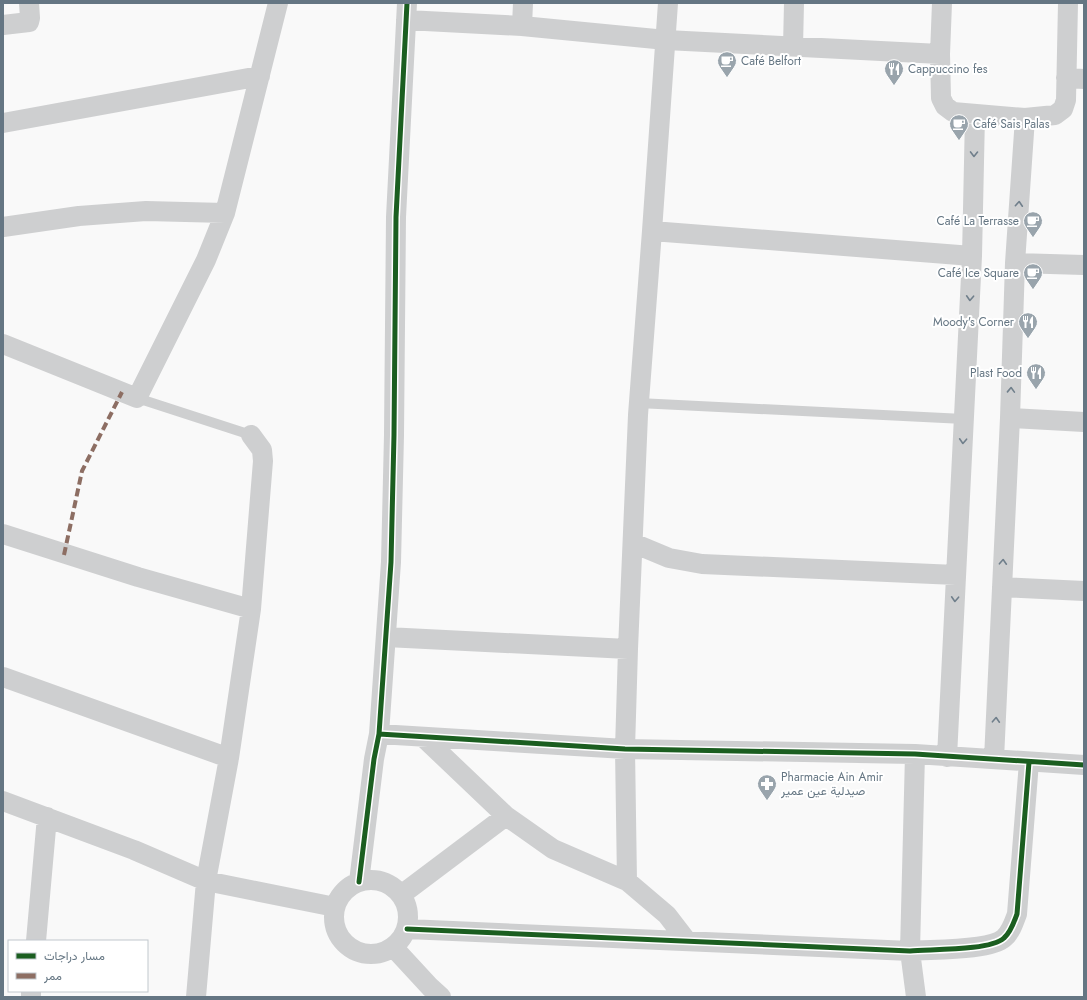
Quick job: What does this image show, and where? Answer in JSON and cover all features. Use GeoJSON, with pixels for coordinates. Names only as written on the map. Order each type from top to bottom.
{"type":"FeatureCollection","features":[{"type":"Feature","properties":{"kind":"street"},"geometry":{"type":"LineString","coordinates":[[3,25],[29,22],[29,3]]}},
{"type":"Feature","properties":{"kind":"street"},"geometry":{"type":"LineString","coordinates":[[3,344],[137,398],[206,260],[225,213],[278,3]]}},
{"type":"Feature","properties":{"kind":"street"},"geometry":{"type":"LineString","coordinates":[[522,26],[523,3]]}},
{"type":"Feature","properties":{"kind":"street"},"geometry":{"type":"LineString","coordinates":[[627,881],[625,749],[638,403],[668,3]]}},
{"type":"Feature","properties":{"kind":"street"},"geometry":{"type":"LineString","coordinates":[[793,47],[794,3]]}},
{"type":"Feature","properties":{"kind":"street"},"geometry":{"type":"LineString","coordinates":[[942,3],[940,98],[945,106],[953,112],[975,115],[1025,118],[1055,115],[1063,109],[1075,79],[1073,15]]}},
{"type":"Feature","properties":{"kind":"street"},"geometry":{"type":"LineString","coordinates":[[358,882],[374,758],[379,734],[391,562],[396,217],[406,12],[522,26],[666,40],[940,54]]}},
{"type":"Feature","properties":{"kind":"street"},"geometry":{"type":"LineString","coordinates":[[3,123],[260,76]]}},
{"type":"Feature","properties":{"kind":"street"},"geometry":{"type":"LineString","coordinates":[[947,757],[972,256],[975,115]]}},
{"type":"Feature","properties":{"kind":"street"},"geometry":{"type":"LineString","coordinates":[[994,759],[1010,418],[1015,263],[1025,118]]}},
{"type":"Feature","properties":{"kind":"street"},"geometry":{"type":"LineString","coordinates":[[3,227],[79,216],[146,212],[225,213]]}},
{"type":"Feature","properties":{"kind":"street"},"geometry":{"type":"LineString","coordinates":[[652,231],[972,256]]}},
{"type":"Feature","properties":{"kind":"street"},"geometry":{"type":"LineString","coordinates":[[1015,263],[1084,265]]}},
{"type":"Feature","properties":{"kind":"street"},"geometry":{"type":"LineString","coordinates":[[1010,418],[1084,422]]}},
{"type":"Feature","properties":{"kind":"street"},"geometry":{"type":"LineString","coordinates":[[196,997],[206,881],[228,758],[251,609],[263,462],[262,450],[251,435]]}},
{"type":"Feature","properties":{"kind":"street"},"geometry":{"type":"LineString","coordinates":[[3,535],[130,575],[251,609]]}},
{"type":"Feature","properties":{"kind":"street"},"geometry":{"type":"LineString","coordinates":[[633,543],[669,558],[702,564],[956,575]]}},
{"type":"Feature","properties":{"kind":"street"},"geometry":{"type":"LineString","coordinates":[[1002,587],[1084,591]]}},
{"type":"Feature","properties":{"kind":"street"},"geometry":{"type":"LineString","coordinates":[[386,637],[628,649]]}},
{"type":"Feature","properties":{"kind":"street"},"geometry":{"type":"LineString","coordinates":[[3,677],[228,758]]}},
{"type":"Feature","properties":{"kind":"street"},"geometry":{"type":"LineString","coordinates":[[379,734],[625,749],[915,754],[1084,765]]}},
{"type":"Feature","properties":{"kind":"street"},"geometry":{"type":"LineString","coordinates":[[423,737],[506,816],[553,849],[627,881],[667,915],[687,941]]}},
{"type":"Feature","properties":{"kind":"street"},"geometry":{"type":"LineString","coordinates":[[915,754],[910,951],[916,997]]}},
{"type":"Feature","properties":{"kind":"street"},"geometry":{"type":"LineString","coordinates":[[407,928],[910,951],[986,946],[1004,939],[1012,927],[1017,914],[1029,762]]}},
{"type":"Feature","properties":{"kind":"street"},"geometry":{"type":"LineString","coordinates":[[3,801],[134,850],[206,881],[335,907]]}},
{"type":"Feature","properties":{"kind":"street"},"geometry":{"type":"LineString","coordinates":[[401,895],[506,816]]}},
{"type":"Feature","properties":{"kind":"street"},"geometry":{"type":"LineString","coordinates":[[36,940],[47,817]]}},
{"type":"Feature","properties":{"kind":"street"},"geometry":{"type":"LineString","coordinates":[[370,880],[393,886],[401,895],[407,905],[409,917],[407,928],[402,939],[394,948],[383,953],[372,955],[360,953],[349,948],[341,940],[336,930],[333,918],[335,907],[340,896],[348,888],[358,882],[370,880]]}},
{"type":"Feature","properties":{"kind":"street"},"geometry":{"type":"LineString","coordinates":[[394,948],[441,997]]}},
{"type":"Feature","properties":{"kind":"lane"},"geometry":{"type":"LineString","coordinates":[[137,398],[251,435]]}},
{"type":"Feature","properties":{"kind":"lane"},"geometry":{"type":"LineString","coordinates":[[638,403],[964,420]]}},
{"type":"Feature","properties":{"kind":"marked path"},"geometry":{"type":"LineString","coordinates":[[64,555],[82,471],[122,392]]}},
{"type":"Feature","properties":{"kind":"cycle path"},"geometry":{"type":"LineString","coordinates":[[379,734],[391,562],[396,217],[407,3]]}},
{"type":"Feature","properties":{"kind":"cycle path"},"geometry":{"type":"LineString","coordinates":[[359,882],[374,759],[379,734],[625,749],[915,754],[1084,765]]}},
{"type":"Feature","properties":{"kind":"cycle path"},"geometry":{"type":"LineString","coordinates":[[407,929],[910,951],[959,949],[986,945],[1004,938],[1009,933],[1017,914],[1029,762]]}},
{"type":"Feature","properties":{"kind":"place","name":"Café Belfort"},"geometry":{"type":"Point","coordinates":[727,78]}},
{"type":"Feature","properties":{"kind":"place","name":"Cappuccino fes"},"geometry":{"type":"Point","coordinates":[894,86]}},
{"type":"Feature","properties":{"kind":"place","name":"Café Sais Palas"},"geometry":{"type":"Point","coordinates":[959,141]}},
{"type":"Feature","properties":{"kind":"place","name":"Café La Terrasse"},"geometry":{"type":"Point","coordinates":[1033,238]}},
{"type":"Feature","properties":{"kind":"place","name":"Café Ice Square"},"geometry":{"type":"Point","coordinates":[1033,290]}},
{"type":"Feature","properties":{"kind":"place","name":"Moody's Corner"},"geometry":{"type":"Point","coordinates":[1028,339]}},
{"type":"Feature","properties":{"kind":"place","name":"Plast Food"},"geometry":{"type":"Point","coordinates":[1036,390]}},
{"type":"Feature","properties":{"kind":"place","name":"Pharmacie Ain Amir صيدلية عين عمير"},"geometry":{"type":"Point","coordinates":[767,801]}}]}
